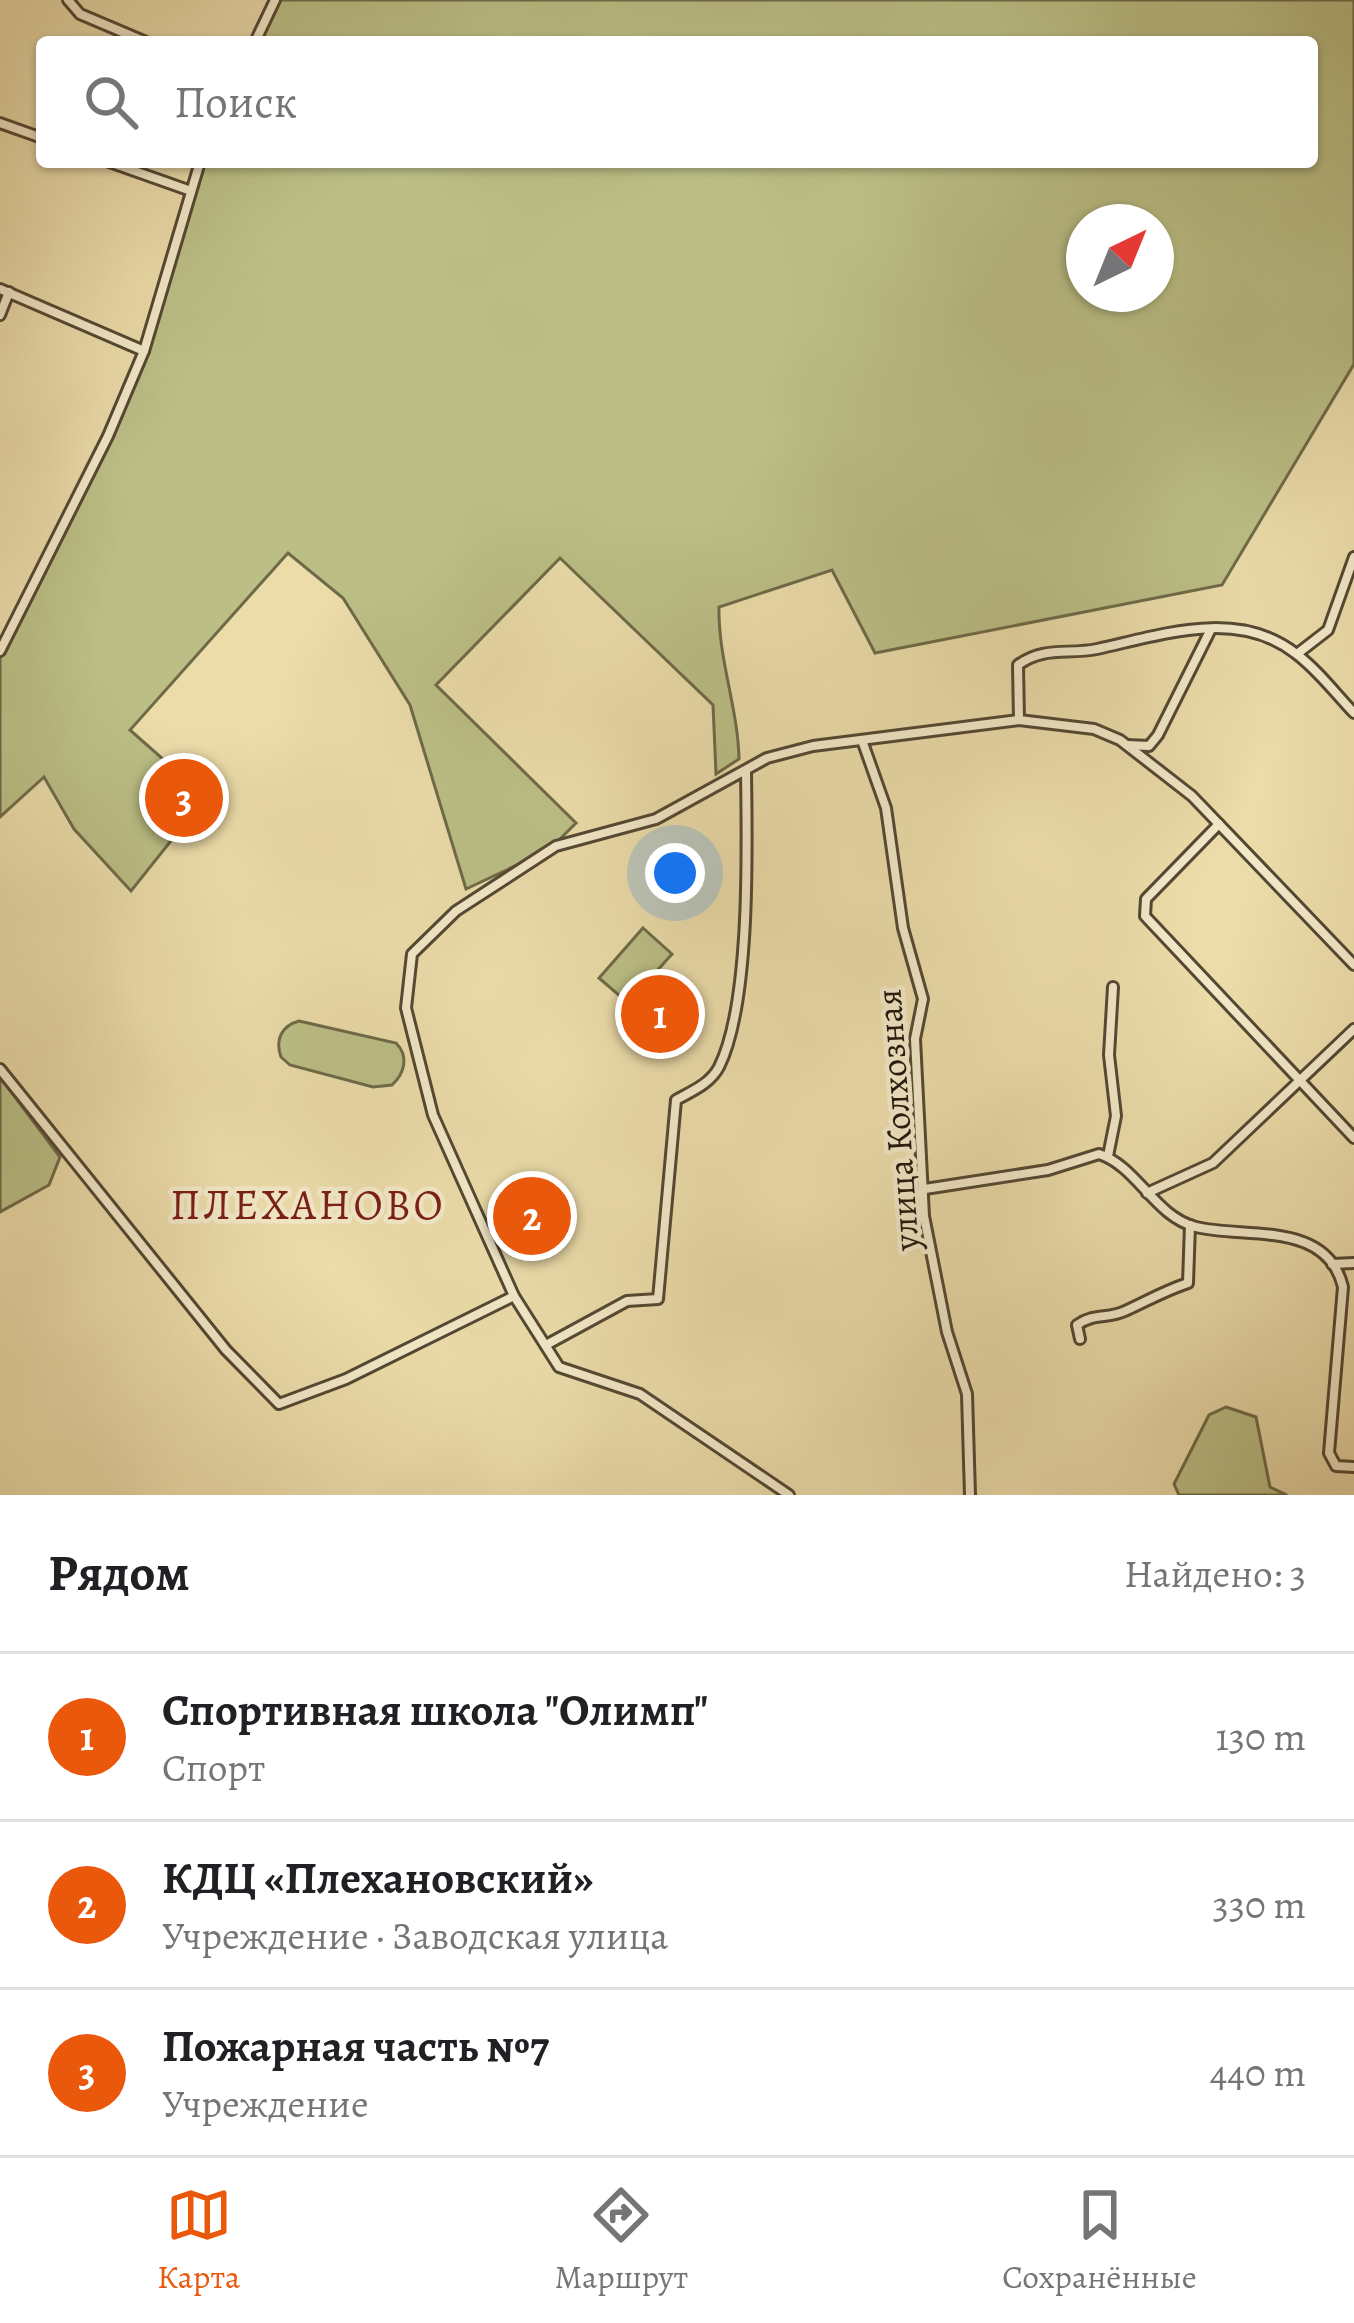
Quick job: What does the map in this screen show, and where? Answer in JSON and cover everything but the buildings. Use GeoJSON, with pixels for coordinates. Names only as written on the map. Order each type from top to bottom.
{"type":"FeatureCollection","features":[{"type":"Feature","properties":{"kind":"street"},"geometry":{"type":"LineString","coordinates":[[68,0],[80,14],[132,36]]}},
{"type":"Feature","properties":{"kind":"street"},"geometry":{"type":"LineString","coordinates":[[258,36],[275,0]]}},
{"type":"Feature","properties":{"kind":"street"},"geometry":{"type":"LineString","coordinates":[[0,123],[36,136]]}},
{"type":"Feature","properties":{"kind":"street"},"geometry":{"type":"LineString","coordinates":[[126,168],[191,191]]}},
{"type":"Feature","properties":{"kind":"street"},"geometry":{"type":"LineString","coordinates":[[0,651],[108,436],[143,350],[198,168]]}},
{"type":"Feature","properties":{"kind":"street"},"geometry":{"type":"LineString","coordinates":[[0,314],[5,290],[143,350]]}},
{"type":"Feature","properties":{"kind":"street"},"geometry":{"type":"LineString","coordinates":[[1297,654],[1328,630],[1354,557]]}},
{"type":"Feature","properties":{"kind":"street"},"geometry":{"type":"LineString","coordinates":[[1018,720],[1018,664],[1037,651],[1090,650],[1187,628],[1268,636],[1297,654],[1354,713]]}},
{"type":"Feature","properties":{"kind":"street"},"geometry":{"type":"LineString","coordinates":[[789,1495],[640,1394],[559,1367],[514,1296],[424,1086],[406,1008],[410,958],[456,910],[545,852],[656,819],[767,758],[800,748],[863,743],[978,721],[1018,720],[1094,729],[1123,742],[1149,746],[1211,629]]}},
{"type":"Feature","properties":{"kind":"street"},"geometry":{"type":"LineString","coordinates":[[1123,742],[1219,824],[1354,964]]}},
{"type":"Feature","properties":{"kind":"street","name":"улица Колхозная"},"geometry":{"type":"LineString","coordinates":[[863,743],[886,808],[903,928],[923,999],[915,1039],[927,1240],[967,1394],[970,1495]]}},
{"type":"Feature","properties":{"kind":"street"},"geometry":{"type":"LineString","coordinates":[[546,1345],[627,1301],[658,1299],[676,1100],[718,1069],[732,1013],[748,877],[746,772]]}},
{"type":"Feature","properties":{"kind":"street"},"geometry":{"type":"LineString","coordinates":[[1219,824],[1146,899],[1144,911],[1160,937],[1354,1138]]}},
{"type":"Feature","properties":{"kind":"street"},"geometry":{"type":"LineString","coordinates":[[1108,1156],[1116,1116],[1109,1055],[1113,987]]}},
{"type":"Feature","properties":{"kind":"street"},"geometry":{"type":"LineString","coordinates":[[1147,1192],[1202,1172],[1354,1029]]}},
{"type":"Feature","properties":{"kind":"street"},"geometry":{"type":"LineString","coordinates":[[0,1069],[226,1350],[276,1403],[296,1401],[346,1379],[514,1296]]}},
{"type":"Feature","properties":{"kind":"street"},"geometry":{"type":"LineString","coordinates":[[925,1189],[1048,1170],[1090,1154],[1108,1156],[1190,1226],[1292,1237],[1331,1264],[1342,1278],[1330,1460],[1354,1467]]}},
{"type":"Feature","properties":{"kind":"street"},"geometry":{"type":"LineString","coordinates":[[1080,1339],[1078,1324],[1084,1319],[1121,1313],[1153,1293],[1188,1283],[1190,1226]]}},
{"type":"Feature","properties":{"kind":"street"},"geometry":{"type":"LineString","coordinates":[[1331,1264],[1354,1263]]}},
{"type":"Feature","properties":{"kind":"green space"},"geometry":{"type":"Polygon","coordinates":[[[276,0],[1354,0],[1354,364],[1222,585],[875,653],[832,570],[719,607],[739,759],[716,774],[713,705],[560,558],[436,685],[576,823],[549,850],[466,889],[410,705],[343,598],[288,553],[130,730],[206,797],[131,891],[74,829],[44,777],[0,817],[0,643],[42,571],[135,371],[202,168],[1318,168],[1318,36],[260,36],[276,0]]]}},
{"type":"Feature","properties":{"kind":"green space"},"geometry":{"type":"Polygon","coordinates":[[[643,928],[672,954],[628,1003],[599,978],[643,928]]]}},
{"type":"Feature","properties":{"kind":"green space"},"geometry":{"type":"Polygon","coordinates":[[[299,1021],[396,1043],[404,1059],[400,1075],[392,1085],[373,1087],[290,1065],[281,1057],[279,1039],[288,1026],[299,1021]]]}},
{"type":"Feature","properties":{"kind":"green space"},"geometry":{"type":"Polygon","coordinates":[[[0,1077],[60,1157],[49,1185],[0,1212],[0,1077]]]}},
{"type":"Feature","properties":{"kind":"green space"},"geometry":{"type":"Polygon","coordinates":[[[1226,1407],[1256,1417],[1270,1487],[1287,1495],[1179,1495],[1174,1484],[1209,1415],[1226,1407]]]}},
{"type":"Feature","properties":{"kind":"place","name":"Пожарная часть №7"},"geometry":{"type":"Point","coordinates":[184,798]}},
{"type":"Feature","properties":{"kind":"place","name":"Спортивная школа \"Олимп\""},"geometry":{"type":"Point","coordinates":[660,1014]}},
{"type":"Feature","properties":{"kind":"place","name":"КДЦ «Плехановский»"},"geometry":{"type":"Point","coordinates":[532,1216]}},
{"type":"Feature","properties":{"kind":"district","name":"ПЛЕХАНОВО"},"geometry":{"type":"Point","coordinates":[308,1204]}}]}
